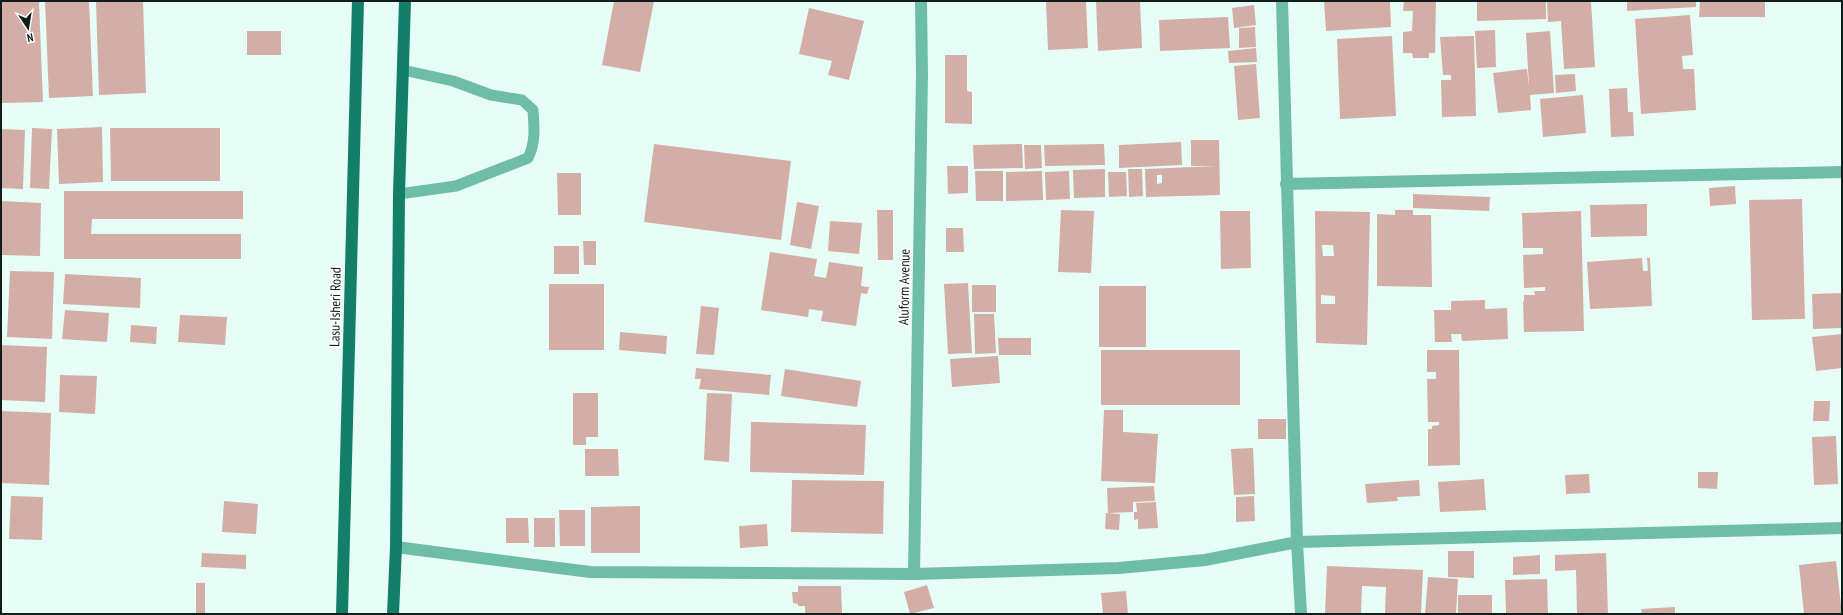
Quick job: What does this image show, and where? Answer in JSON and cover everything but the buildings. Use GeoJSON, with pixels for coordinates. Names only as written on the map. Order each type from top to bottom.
{"type":"FeatureCollection","features":[{"type":"Feature","properties":{"kind":"main road","name":"Lasu-Isheri Road"},"geometry":{"type":"LineString","coordinates":[[342,614],[358,1]]}},
{"type":"Feature","properties":{"kind":"main road"},"geometry":{"type":"LineString","coordinates":[[393,614],[396,547],[399,194],[405,1]]}},
{"type":"Feature","properties":{"kind":"street","name":"Aluform Avenue"},"geometry":{"type":"LineString","coordinates":[[914,574],[922,75],[921,1]]}},
{"type":"Feature","properties":{"kind":"street"},"geometry":{"type":"LineString","coordinates":[[1282,1],[1297,542],[1301,614]]}},
{"type":"Feature","properties":{"kind":"street"},"geometry":{"type":"LineString","coordinates":[[1286,184],[1842,172]]}},
{"type":"Feature","properties":{"kind":"street"},"geometry":{"type":"LineString","coordinates":[[396,547],[590,572],[914,574],[1119,568],[1205,560],[1297,542],[1842,528]]}},
{"type":"Feature","properties":{"kind":"lane"},"geometry":{"type":"LineString","coordinates":[[399,194],[456,186],[528,158],[533,149],[534,128],[533,110],[522,100],[491,95],[453,81],[403,70]]}}]}
